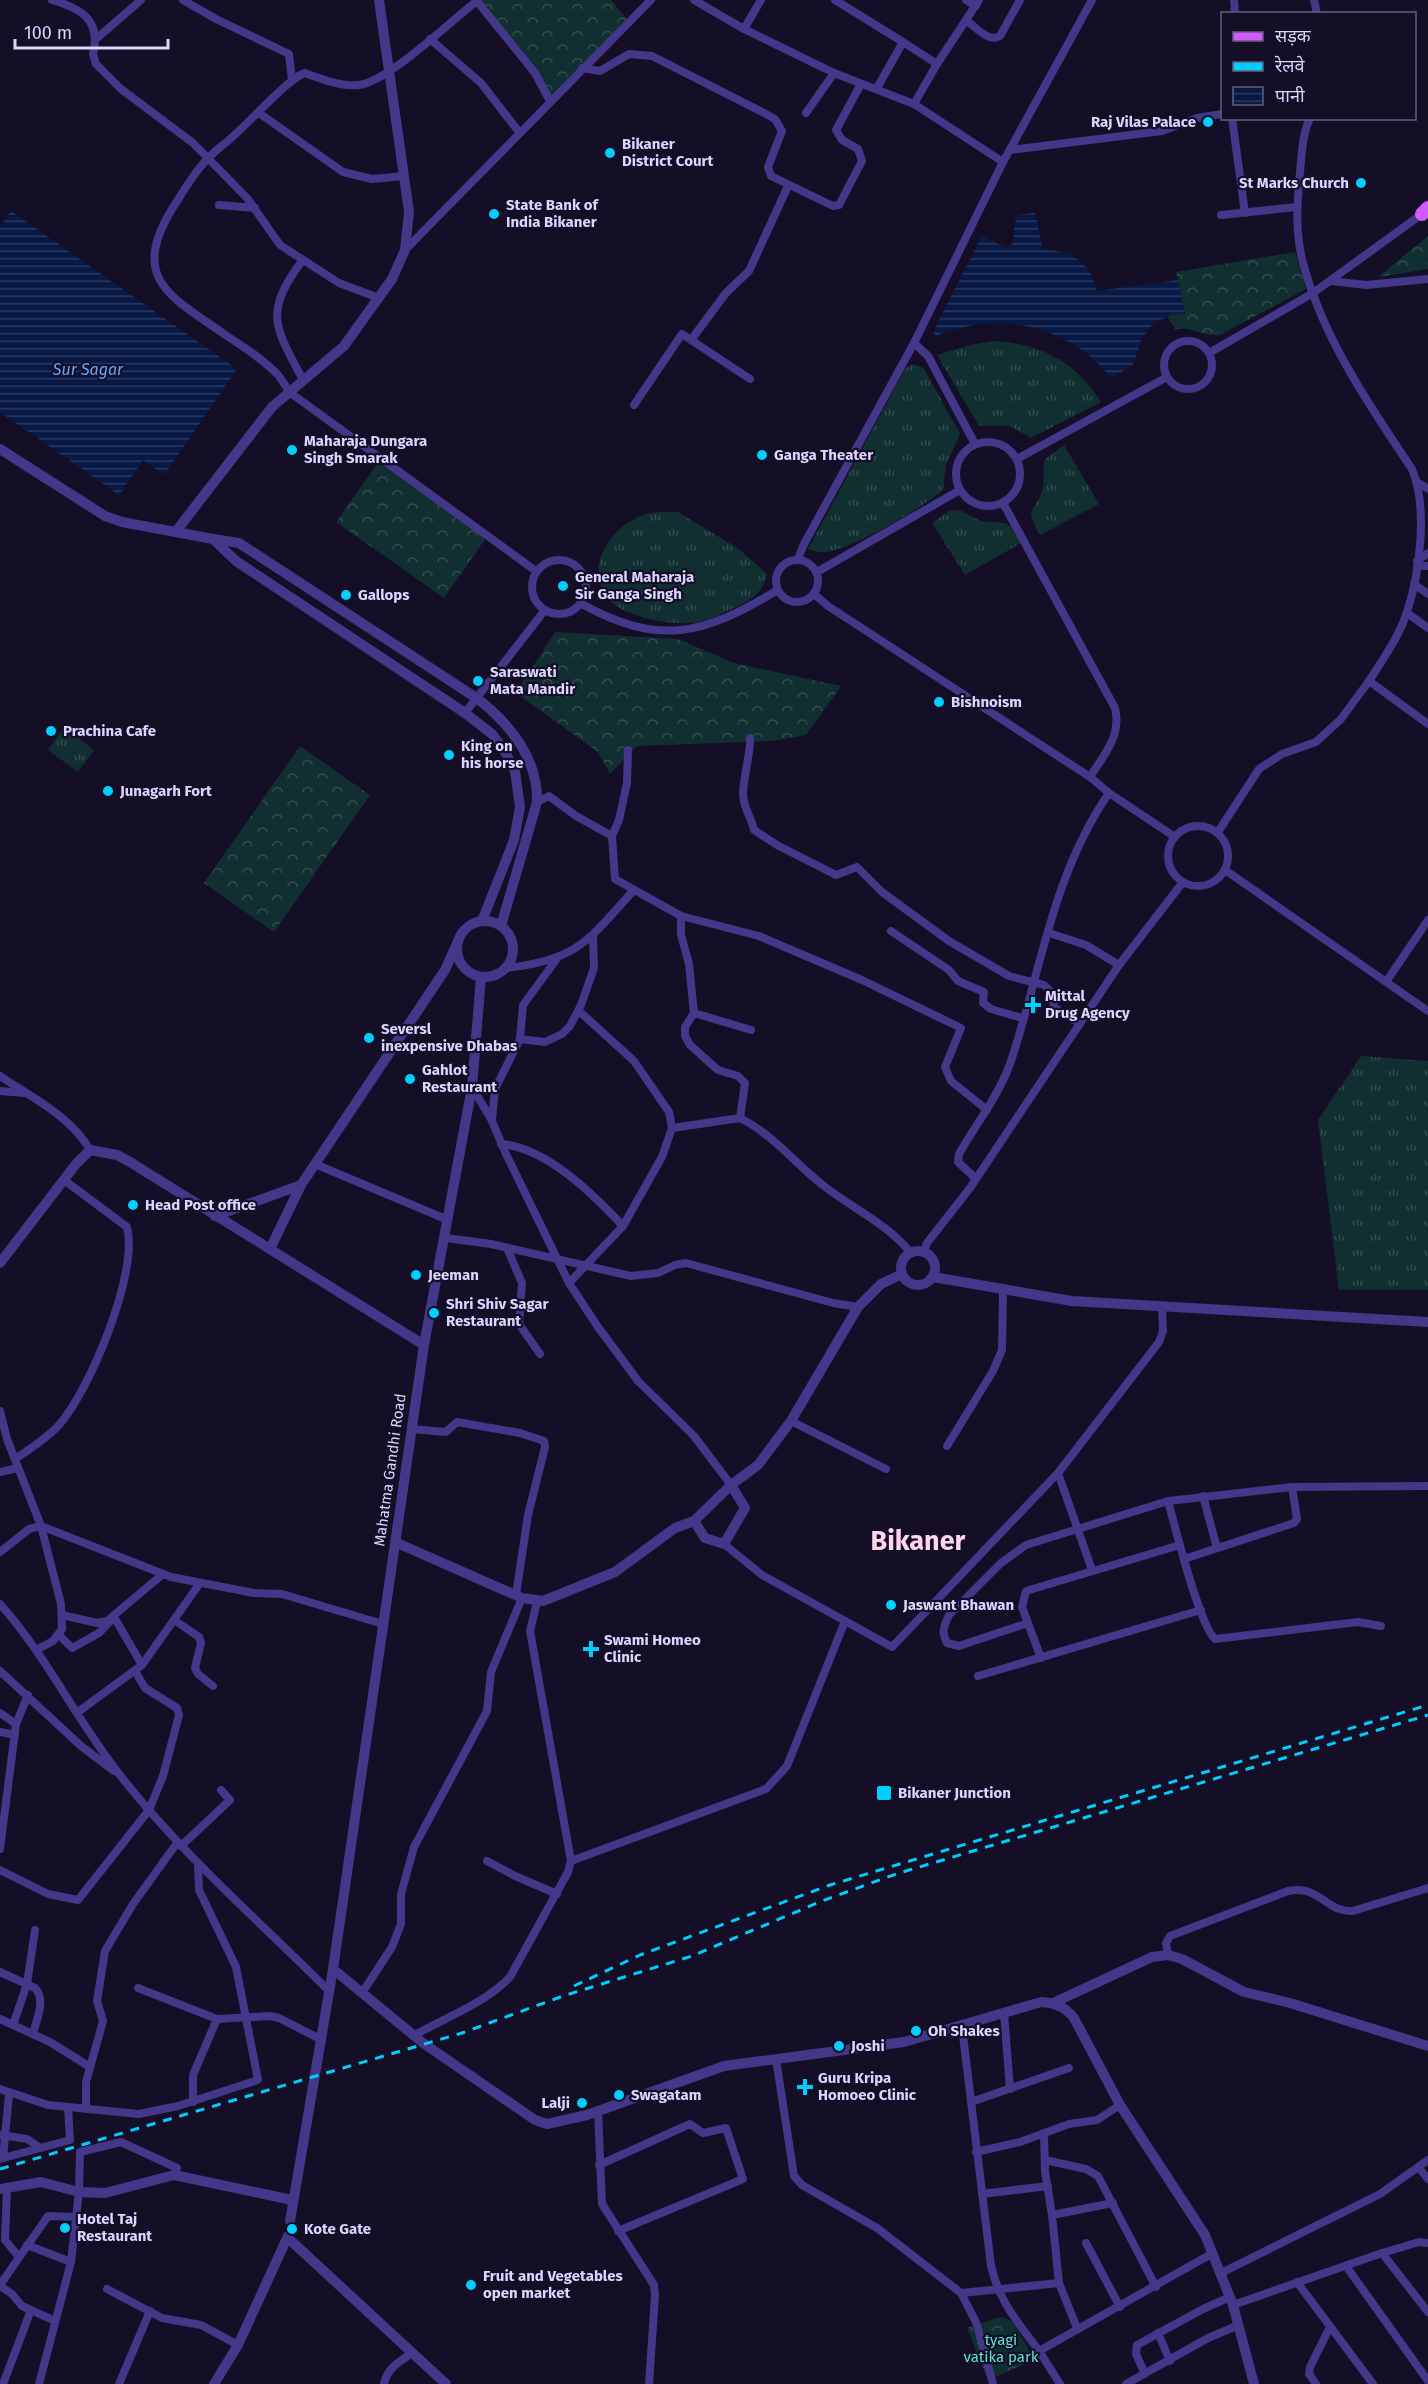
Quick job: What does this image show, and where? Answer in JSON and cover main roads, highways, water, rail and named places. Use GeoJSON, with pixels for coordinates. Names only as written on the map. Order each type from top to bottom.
{"type":"FeatureCollection","features":[{"type":"Feature","properties":{"kind":"water","name":"Sur Sagar"},"geometry":{"type":"Polygon","coordinates":[[[11,211],[237,369],[164,475],[143,460],[119,495],[0,412],[0,227],[11,211]]]}},
{"type":"Feature","properties":{"kind":"water"},"geometry":{"type":"Polygon","coordinates":[[[1035,213],[1043,250],[1063,252],[1078,260],[1090,272],[1097,291],[1178,280],[1185,314],[1171,315],[1154,323],[1142,338],[1133,365],[1111,378],[1075,345],[1054,334],[1031,327],[984,324],[960,328],[936,336],[933,332],[982,236],[1007,248],[1013,243],[1016,215],[1035,213]]]}},
{"type":"Feature","properties":{"kind":"railway"},"geometry":{"type":"LineString","coordinates":[[574,1986],[640,1955],[830,1885],[1428,1705]]}},
{"type":"Feature","properties":{"kind":"railway"},"geometry":{"type":"LineString","coordinates":[[0,2169],[462,2033],[563,1996],[692,1956],[822,1901],[896,1874],[1428,1715]]}},
{"type":"Feature","properties":{"kind":"place","name":"Raj Vilas Palace"},"geometry":{"type":"Point","coordinates":[1208,122]}},
{"type":"Feature","properties":{"kind":"place","name":"Bikaner District Court"},"geometry":{"type":"Point","coordinates":[610,153]}},
{"type":"Feature","properties":{"kind":"place","name":"St Marks Church"},"geometry":{"type":"Point","coordinates":[1361,183]}},
{"type":"Feature","properties":{"kind":"place","name":"State Bank of India Bikaner"},"geometry":{"type":"Point","coordinates":[494,214]}},
{"type":"Feature","properties":{"kind":"place","name":"Maharaja Dungara Singh Smarak"},"geometry":{"type":"Point","coordinates":[292,450]}},
{"type":"Feature","properties":{"kind":"place","name":"Ganga Theater"},"geometry":{"type":"Point","coordinates":[762,455]}},
{"type":"Feature","properties":{"kind":"place","name":"General Maharaja Sir Ganga Singh"},"geometry":{"type":"Point","coordinates":[563,586]}},
{"type":"Feature","properties":{"kind":"place","name":"Gallops"},"geometry":{"type":"Point","coordinates":[346,595]}},
{"type":"Feature","properties":{"kind":"place","name":"Saraswati Mata Mandir"},"geometry":{"type":"Point","coordinates":[478,681]}},
{"type":"Feature","properties":{"kind":"place","name":"Bishnoism"},"geometry":{"type":"Point","coordinates":[939,702]}},
{"type":"Feature","properties":{"kind":"place","name":"Prachina Cafe"},"geometry":{"type":"Point","coordinates":[51,731]}},
{"type":"Feature","properties":{"kind":"place","name":"King on his horse"},"geometry":{"type":"Point","coordinates":[449,755]}},
{"type":"Feature","properties":{"kind":"place","name":"Junagarh Fort"},"geometry":{"type":"Point","coordinates":[108,791]}},
{"type":"Feature","properties":{"kind":"place","name":"Mittal Drug Agency"},"geometry":{"type":"Point","coordinates":[1033,1005]}},
{"type":"Feature","properties":{"kind":"place","name":"Seversl inexpensive Dhabas"},"geometry":{"type":"Point","coordinates":[369,1038]}},
{"type":"Feature","properties":{"kind":"place","name":"Gahlot Restaurant"},"geometry":{"type":"Point","coordinates":[410,1079]}},
{"type":"Feature","properties":{"kind":"place","name":"Head Post office"},"geometry":{"type":"Point","coordinates":[133,1205]}},
{"type":"Feature","properties":{"kind":"place","name":"Jeeman"},"geometry":{"type":"Point","coordinates":[416,1275]}},
{"type":"Feature","properties":{"kind":"place","name":"Shri Shiv Sagar Restaurant"},"geometry":{"type":"Point","coordinates":[434,1313]}},
{"type":"Feature","properties":{"kind":"place","name":"Jaswant Bhawan"},"geometry":{"type":"Point","coordinates":[891,1605]}},
{"type":"Feature","properties":{"kind":"place","name":"Swami Homeo Clinic"},"geometry":{"type":"Point","coordinates":[591,1649]}},
{"type":"Feature","properties":{"kind":"place","name":"Bikaner Junction"},"geometry":{"type":"Point","coordinates":[884,1793]}},
{"type":"Feature","properties":{"kind":"place","name":"Oh Shakes"},"geometry":{"type":"Point","coordinates":[916,2031]}},
{"type":"Feature","properties":{"kind":"place","name":"Joshi"},"geometry":{"type":"Point","coordinates":[839,2046]}},
{"type":"Feature","properties":{"kind":"place","name":"Guru Kripa Homoeo Clinic"},"geometry":{"type":"Point","coordinates":[805,2087]}},
{"type":"Feature","properties":{"kind":"place","name":"Swagatam"},"geometry":{"type":"Point","coordinates":[619,2095]}},
{"type":"Feature","properties":{"kind":"place","name":"Lalji"},"geometry":{"type":"Point","coordinates":[582,2103]}},
{"type":"Feature","properties":{"kind":"place","name":"Hotel Taj Restaurant"},"geometry":{"type":"Point","coordinates":[65,2228]}},
{"type":"Feature","properties":{"kind":"place","name":"Kote Gate"},"geometry":{"type":"Point","coordinates":[292,2229]}},
{"type":"Feature","properties":{"kind":"place","name":"Fruit and Vegetables open market"},"geometry":{"type":"Point","coordinates":[471,2285]}},
{"type":"Feature","properties":{"kind":"district","name":"Bikaner"},"geometry":{"type":"Point","coordinates":[918,1541]}},
{"type":"Feature","properties":{"kind":"park label","name":"tyagi vatika park"},"geometry":{"type":"Point","coordinates":[1001,2348]}}]}
